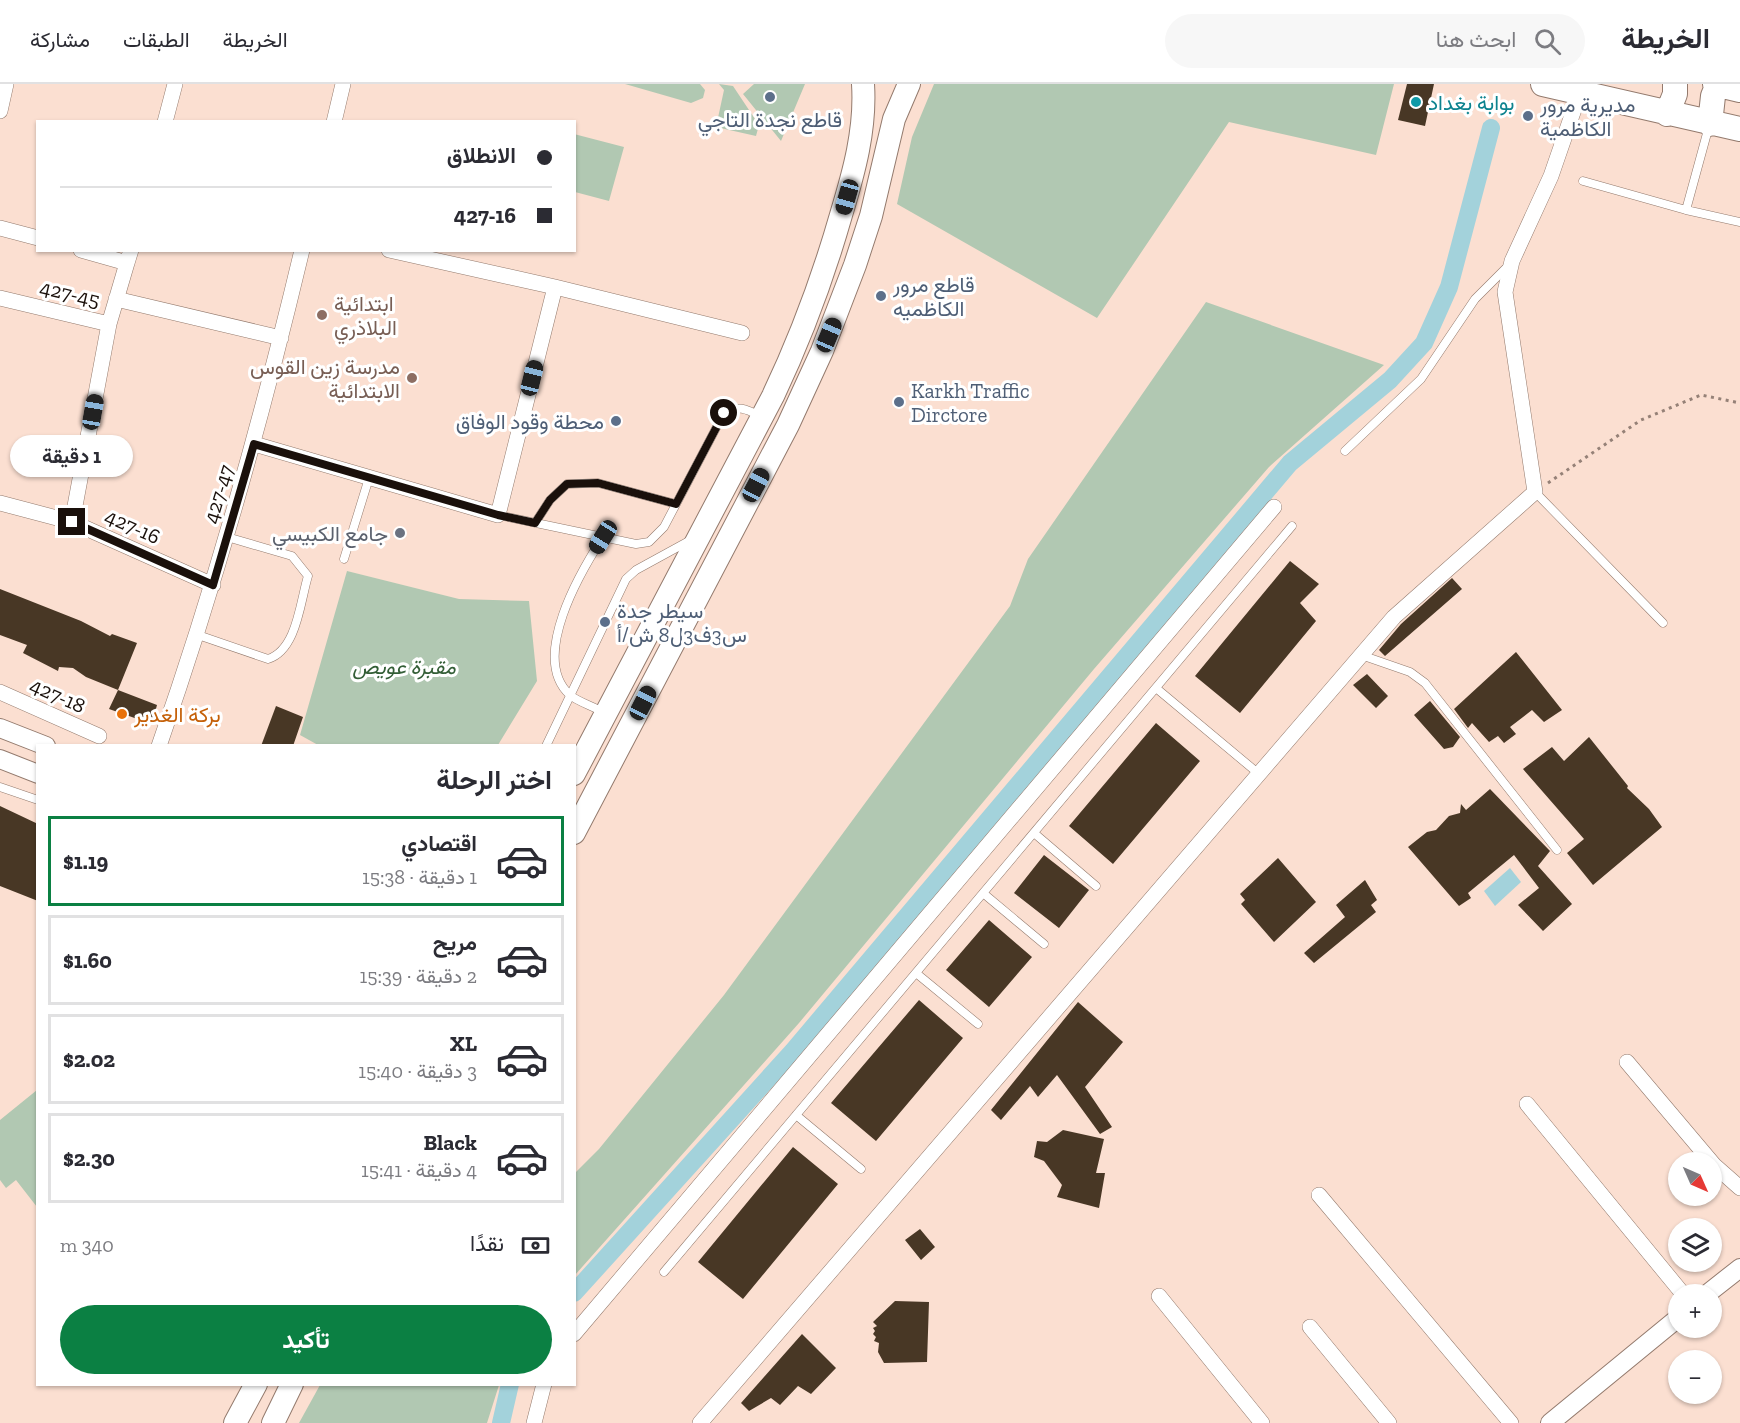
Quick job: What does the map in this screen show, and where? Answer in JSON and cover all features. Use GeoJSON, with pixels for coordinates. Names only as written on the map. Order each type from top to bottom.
{"type":"FeatureCollection","features":[{"type":"Feature","properties":{"kind":"highway"},"geometry":{"type":"LineString","coordinates":[[1543,84],[1710,124],[1740,129]]}},
{"type":"Feature","properties":{"kind":"highway"},"geometry":{"type":"LineString","coordinates":[[1667,114],[1675,94],[1675,84]]}},
{"type":"Feature","properties":{"kind":"highway"},"geometry":{"type":"LineString","coordinates":[[1710,124],[1716,84],[1740,90]]}},
{"type":"Feature","properties":{"kind":"main road"},"geometry":{"type":"LineString","coordinates":[[576,770],[762,417],[799,341],[823,277],[852,177],[863,119],[863,84]]}},
{"type":"Feature","properties":{"kind":"main road"},"geometry":{"type":"LineString","coordinates":[[576,829],[788,425],[822,351],[871,216],[894,119],[909,84]]}},
{"type":"Feature","properties":{"kind":"main road"},"geometry":{"type":"LineString","coordinates":[[628,672],[636,684],[651,687]]}},
{"type":"Feature","properties":{"kind":"main road"},"geometry":{"type":"LineString","coordinates":[[609,710],[625,705],[636,715]]}},
{"type":"Feature","properties":{"kind":"main road"},"geometry":{"type":"LineString","coordinates":[[235,1423],[255,1386]]}},
{"type":"Feature","properties":{"kind":"main road"},"geometry":{"type":"LineString","coordinates":[[273,1423],[291,1386]]}},
{"type":"Feature","properties":{"kind":"street"},"geometry":{"type":"LineString","coordinates":[[0,111],[6,84]]}},
{"type":"Feature","properties":{"kind":"street"},"geometry":{"type":"LineString","coordinates":[[166,120],[175,84]]}},
{"type":"Feature","properties":{"kind":"street"},"geometry":{"type":"LineString","coordinates":[[334,120],[343,84]]}},
{"type":"Feature","properties":{"kind":"street"},"geometry":{"type":"LineString","coordinates":[[700,1423],[1394,617],[1535,492],[1505,292],[1512,261],[1551,176],[1580,92]]}},
{"type":"Feature","properties":{"kind":"street"},"geometry":{"type":"LineString","coordinates":[[0,228],[36,237]]}},
{"type":"Feature","properties":{"kind":"street"},"geometry":{"type":"LineString","coordinates":[[95,252],[129,257],[109,324]]}},
{"type":"Feature","properties":{"kind":"street","name":"427-47"},"geometry":{"type":"LineString","coordinates":[[160,744],[198,635],[254,444],[302,252]]}},
{"type":"Feature","properties":{"kind":"street"},"geometry":{"type":"LineString","coordinates":[[397,252],[555,287],[742,333]]}},
{"type":"Feature","properties":{"kind":"street"},"geometry":{"type":"LineString","coordinates":[[254,444],[498,515],[555,287]]}},
{"type":"Feature","properties":{"kind":"street","name":"427-45"},"geometry":{"type":"LineString","coordinates":[[0,298],[109,324],[72,522]]}},
{"type":"Feature","properties":{"kind":"street"},"geometry":{"type":"LineString","coordinates":[[116,298],[281,338]]}},
{"type":"Feature","properties":{"kind":"street","name":"427-16"},"geometry":{"type":"LineString","coordinates":[[0,502],[72,522],[213,585]]}},
{"type":"Feature","properties":{"kind":"street"},"geometry":{"type":"LineString","coordinates":[[576,1332],[1274,507]]}},
{"type":"Feature","properties":{"kind":"street","name":"427-18"},"geometry":{"type":"LineString","coordinates":[[0,692],[99,736]]}},
{"type":"Feature","properties":{"kind":"street"},"geometry":{"type":"LineString","coordinates":[[0,728],[41,744]]}},
{"type":"Feature","properties":{"kind":"street"},"geometry":{"type":"LineString","coordinates":[[0,759],[36,773]]}},
{"type":"Feature","properties":{"kind":"street"},"geometry":{"type":"LineString","coordinates":[[1627,1062],[1714,1165],[1740,1188]]}},
{"type":"Feature","properties":{"kind":"street"},"geometry":{"type":"LineString","coordinates":[[1527,1104],[1675,1284]]}},
{"type":"Feature","properties":{"kind":"street"},"geometry":{"type":"LineString","coordinates":[[1319,1195],[1511,1423]]}},
{"type":"Feature","properties":{"kind":"street"},"geometry":{"type":"LineString","coordinates":[[1720,1284],[1740,1268]]}},
{"type":"Feature","properties":{"kind":"street"},"geometry":{"type":"LineString","coordinates":[[1159,1296],[1262,1423]]}},
{"type":"Feature","properties":{"kind":"street"},"geometry":{"type":"LineString","coordinates":[[1550,1423],[1668,1326]]}},
{"type":"Feature","properties":{"kind":"street"},"geometry":{"type":"LineString","coordinates":[[1310,1327],[1389,1423]]}},
{"type":"Feature","properties":{"kind":"street"},"geometry":{"type":"LineString","coordinates":[[534,1423],[543,1386]]}},
{"type":"Feature","properties":{"kind":"lane"},"geometry":{"type":"LineString","coordinates":[[1686,210],[1710,124]]}},
{"type":"Feature","properties":{"kind":"lane"},"geometry":{"type":"LineString","coordinates":[[1583,181],[1686,210],[1740,222]]}},
{"type":"Feature","properties":{"kind":"lane"},"geometry":{"type":"LineString","coordinates":[[1345,451],[1421,379],[1475,299],[1512,261]]}},
{"type":"Feature","properties":{"kind":"lane"},"geometry":{"type":"LineString","coordinates":[[498,515],[636,544],[649,542],[660,532],[724,413],[734,408],[745,408],[762,417]]}},
{"type":"Feature","properties":{"kind":"lane"},"geometry":{"type":"LineString","coordinates":[[344,559],[369,478]]}},
{"type":"Feature","properties":{"kind":"lane"},"geometry":{"type":"LineString","coordinates":[[535,523],[550,500],[567,484],[598,483],[676,504]]}},
{"type":"Feature","properties":{"kind":"lane"},"geometry":{"type":"LineString","coordinates":[[1535,492],[1663,623]]}},
{"type":"Feature","properties":{"kind":"lane"},"geometry":{"type":"LineString","coordinates":[[664,1272],[1292,526]]}},
{"type":"Feature","properties":{"kind":"lane"},"geometry":{"type":"LineString","coordinates":[[547,744],[626,579],[636,570],[674,552],[702,531]]}},
{"type":"Feature","properties":{"kind":"lane"},"geometry":{"type":"LineString","coordinates":[[198,635],[268,659],[277,656],[288,645],[308,576],[292,556],[227,537]]}},
{"type":"Feature","properties":{"kind":"lane"},"geometry":{"type":"LineString","coordinates":[[603,537],[573,588],[555,644],[557,672],[570,695],[609,710]]}},
{"type":"Feature","properties":{"kind":"lane"},"geometry":{"type":"LineString","coordinates":[[1361,655],[1410,672],[1425,683],[1557,850]]}},
{"type":"Feature","properties":{"kind":"lane"},"geometry":{"type":"LineString","coordinates":[[1156,688],[1258,774]]}},
{"type":"Feature","properties":{"kind":"lane"},"geometry":{"type":"LineString","coordinates":[[0,787],[36,799]]}},
{"type":"Feature","properties":{"kind":"lane"},"geometry":{"type":"LineString","coordinates":[[1034,833],[1096,886]]}},
{"type":"Feature","properties":{"kind":"lane"},"geometry":{"type":"LineString","coordinates":[[983,893],[1044,944]]}},
{"type":"Feature","properties":{"kind":"lane"},"geometry":{"type":"LineString","coordinates":[[916,973],[978,1024]]}},
{"type":"Feature","properties":{"kind":"lane"},"geometry":{"type":"LineString","coordinates":[[796,1115],[861,1169]]}},
{"type":"Feature","properties":{"kind":"path"},"geometry":{"type":"LineString","coordinates":[[1535,492],[1641,420],[1701,395],[1740,403]]}},
{"type":"Feature","properties":{"kind":"green space"},"geometry":{"type":"Polygon","coordinates":[[[625,84],[700,84],[705,90],[703,98],[691,103],[625,84]]]}},
{"type":"Feature","properties":{"kind":"green space"},"geometry":{"type":"Polygon","coordinates":[[[719,84],[733,86],[759,125],[756,136],[716,127],[724,90],[719,84]]]}},
{"type":"Feature","properties":{"kind":"green space"},"geometry":{"type":"Polygon","coordinates":[[[754,84],[805,84],[781,141],[743,94],[754,84]]]}},
{"type":"Feature","properties":{"kind":"green space"},"geometry":{"type":"Polygon","coordinates":[[[934,84],[1394,84],[1376,155],[1229,122],[1097,318],[897,204],[912,137],[934,84]]]}},
{"type":"Feature","properties":{"kind":"green space"},"geometry":{"type":"Polygon","coordinates":[[[576,135],[624,147],[609,201],[576,192],[576,135]]]}},
{"type":"Feature","properties":{"kind":"green space"},"geometry":{"type":"Polygon","coordinates":[[[1206,302],[1384,365],[1269,467],[1094,669],[799,1023],[576,1274],[576,1172],[599,1149],[724,995],[1010,606],[1028,559],[1206,302]]]}},
{"type":"Feature","properties":{"kind":"green space","name":"مقبرة عويص"},"geometry":{"type":"Polygon","coordinates":[[[347,571],[459,599],[529,601],[537,681],[499,744],[316,744],[300,735],[347,571]]]}},
{"type":"Feature","properties":{"kind":"green space"},"geometry":{"type":"Polygon","coordinates":[[[36,1091],[36,1206],[16,1180],[6,1188],[0,1180],[0,1120],[36,1091]]]}},
{"type":"Feature","properties":{"kind":"green space"},"geometry":{"type":"Polygon","coordinates":[[[319,1386],[499,1386],[487,1423],[299,1423],[319,1386]]]}},
{"type":"Feature","properties":{"kind":"water"},"geometry":{"type":"Polygon","coordinates":[[[1510,868],[1521,882],[1495,906],[1484,891],[1510,868]]]}},
{"type":"Feature","properties":{"kind":"building","name":"بوابة بغداد"},"geometry":{"type":"Polygon","coordinates":[[[1407,84],[1434,84],[1425,126],[1398,120],[1407,84]]]}},
{"type":"Feature","properties":{"kind":"building"},"geometry":{"type":"Polygon","coordinates":[[[1290,561],[1319,584],[1300,603],[1316,621],[1240,713],[1195,676],[1290,561]]]}},
{"type":"Feature","properties":{"kind":"building"},"geometry":{"type":"Polygon","coordinates":[[[1452,578],[1462,589],[1385,656],[1379,650],[1401,624],[1452,578]]]}},
{"type":"Feature","properties":{"kind":"building"},"geometry":{"type":"Polygon","coordinates":[[[0,589],[81,621],[110,636],[112,634],[137,643],[118,690],[86,677],[73,668],[59,667],[58,671],[23,653],[27,645],[0,635],[0,589]]]}},
{"type":"Feature","properties":{"kind":"building"},"geometry":{"type":"Polygon","coordinates":[[[1516,652],[1562,710],[1544,722],[1532,710],[1510,727],[1516,734],[1504,743],[1498,736],[1489,742],[1472,723],[1468,728],[1454,709],[1516,652]]]}},
{"type":"Feature","properties":{"kind":"building"},"geometry":{"type":"Polygon","coordinates":[[[1367,674],[1388,696],[1376,708],[1353,685],[1367,674]]]}},
{"type":"Feature","properties":{"kind":"building"},"geometry":{"type":"Polygon","coordinates":[[[118,690],[157,705],[153,720],[146,722],[109,709],[118,690]]]}},
{"type":"Feature","properties":{"kind":"building"},"geometry":{"type":"Polygon","coordinates":[[[1430,701],[1460,737],[1453,747],[1444,749],[1414,715],[1430,701]]]}},
{"type":"Feature","properties":{"kind":"building"},"geometry":{"type":"Polygon","coordinates":[[[276,706],[303,717],[294,744],[262,744],[276,706]]]}},
{"type":"Feature","properties":{"kind":"building"},"geometry":{"type":"Polygon","coordinates":[[[1156,723],[1200,761],[1113,864],[1069,826],[1156,723]]]}},
{"type":"Feature","properties":{"kind":"building"},"geometry":{"type":"Polygon","coordinates":[[[1589,737],[1628,786],[1627,788],[1649,809],[1662,827],[1593,885],[1567,853],[1584,839],[1523,769],[1552,747],[1564,761],[1589,737]]]}},
{"type":"Feature","properties":{"kind":"building"},"geometry":{"type":"Polygon","coordinates":[[[1490,789],[1550,851],[1538,866],[1572,904],[1543,931],[1518,905],[1539,888],[1514,855],[1468,893],[1471,898],[1459,906],[1408,847],[1427,832],[1436,830],[1449,816],[1460,813],[1461,804],[1466,810],[1490,789]]]}},
{"type":"Feature","properties":{"kind":"building"},"geometry":{"type":"Polygon","coordinates":[[[0,806],[36,823],[36,900],[0,886],[0,806]]]}},
{"type":"Feature","properties":{"kind":"building"},"geometry":{"type":"Polygon","coordinates":[[[1044,855],[1089,890],[1059,928],[1014,893],[1044,855]]]}},
{"type":"Feature","properties":{"kind":"building"},"geometry":{"type":"Polygon","coordinates":[[[1278,858],[1316,902],[1274,942],[1241,904],[1245,900],[1240,894],[1278,858]]]}},
{"type":"Feature","properties":{"kind":"building"},"geometry":{"type":"Polygon","coordinates":[[[1365,880],[1377,900],[1371,905],[1376,912],[1314,963],[1304,953],[1345,917],[1336,905],[1365,880]]]}},
{"type":"Feature","properties":{"kind":"building"},"geometry":{"type":"Polygon","coordinates":[[[989,920],[1032,957],[989,1007],[946,970],[989,920]]]}},
{"type":"Feature","properties":{"kind":"building"},"geometry":{"type":"Polygon","coordinates":[[[919,1000],[963,1038],[876,1141],[831,1103],[919,1000]]]}},
{"type":"Feature","properties":{"kind":"building"},"geometry":{"type":"Polygon","coordinates":[[[1078,1002],[1123,1042],[1085,1087],[1112,1127],[1100,1134],[1057,1075],[1038,1097],[1030,1086],[1001,1120],[991,1110],[1078,1002]]]}},
{"type":"Feature","properties":{"kind":"building"},"geometry":{"type":"Polygon","coordinates":[[[1063,1130],[1104,1139],[1096,1173],[1105,1173],[1099,1208],[1057,1197],[1062,1185],[1044,1161],[1034,1157],[1037,1141],[1047,1142],[1063,1130]]]}},
{"type":"Feature","properties":{"kind":"building"},"geometry":{"type":"Polygon","coordinates":[[[793,1147],[838,1184],[743,1299],[698,1262],[793,1147]]]}},
{"type":"Feature","properties":{"kind":"building"},"geometry":{"type":"Polygon","coordinates":[[[920,1229],[935,1247],[921,1260],[905,1240],[920,1229]]]}},
{"type":"Feature","properties":{"kind":"building"},"geometry":{"type":"Polygon","coordinates":[[[895,1301],[929,1302],[927,1362],[884,1363],[878,1352],[879,1343],[874,1341],[876,1337],[873,1334],[875,1331],[873,1328],[877,1326],[873,1322],[895,1301]]]}},
{"type":"Feature","properties":{"kind":"building"},"geometry":{"type":"Polygon","coordinates":[[[802,1334],[836,1368],[811,1394],[798,1386],[780,1405],[771,1398],[749,1411],[741,1403],[802,1334]]]}},
{"type":"Feature","properties":{"kind":"waterway"},"geometry":{"type":"LineString","coordinates":[[576,1291],[793,1051],[1290,463],[1390,380],[1424,343],[1449,287],[1491,128]]}},
{"type":"Feature","properties":{"kind":"waterway"},"geometry":{"type":"LineString","coordinates":[[501,1423],[510,1386]]}},
{"type":"Feature","properties":{"kind":"place","name":"قاطع نجدة التاجي"},"geometry":{"type":"Point","coordinates":[770,97]}},
{"type":"Feature","properties":{"kind":"place","name":"بوابة بغداد"},"geometry":{"type":"Point","coordinates":[1416,102]}},
{"type":"Feature","properties":{"kind":"place","name":"مديرية مرور الكاظمية"},"geometry":{"type":"Point","coordinates":[1528,116]}},
{"type":"Feature","properties":{"kind":"place","name":"قاطع مرور الكاظميه"},"geometry":{"type":"Point","coordinates":[881,296]}},
{"type":"Feature","properties":{"kind":"place","name":"ابتدائية البلاذري"},"geometry":{"type":"Point","coordinates":[322,315]}},
{"type":"Feature","properties":{"kind":"place","name":"مدرسة زين القوس الابتدائية"},"geometry":{"type":"Point","coordinates":[412,378]}},
{"type":"Feature","properties":{"kind":"place","name":"Karkh Traffic Dirctore"},"geometry":{"type":"Point","coordinates":[899,402]}},
{"type":"Feature","properties":{"kind":"place","name":"محطة وقود الوفاق"},"geometry":{"type":"Point","coordinates":[616,421]}},
{"type":"Feature","properties":{"kind":"place","name":"جامع الكبيسي"},"geometry":{"type":"Point","coordinates":[400,533]}},
{"type":"Feature","properties":{"kind":"place","name":"سيطر جدة س3ف3ل8 ش/أ"},"geometry":{"type":"Point","coordinates":[605,622]}},
{"type":"Feature","properties":{"kind":"place","name":"بركة الغدير"},"geometry":{"type":"Point","coordinates":[122,714]}},
{"type":"Feature","properties":{"kind":"route"},"geometry":{"type":"LineString","coordinates":[[72,522],[213,585],[254,444],[498,515],[535,523],[550,500],[567,484],[598,483],[676,504],[724,413]]}}]}
